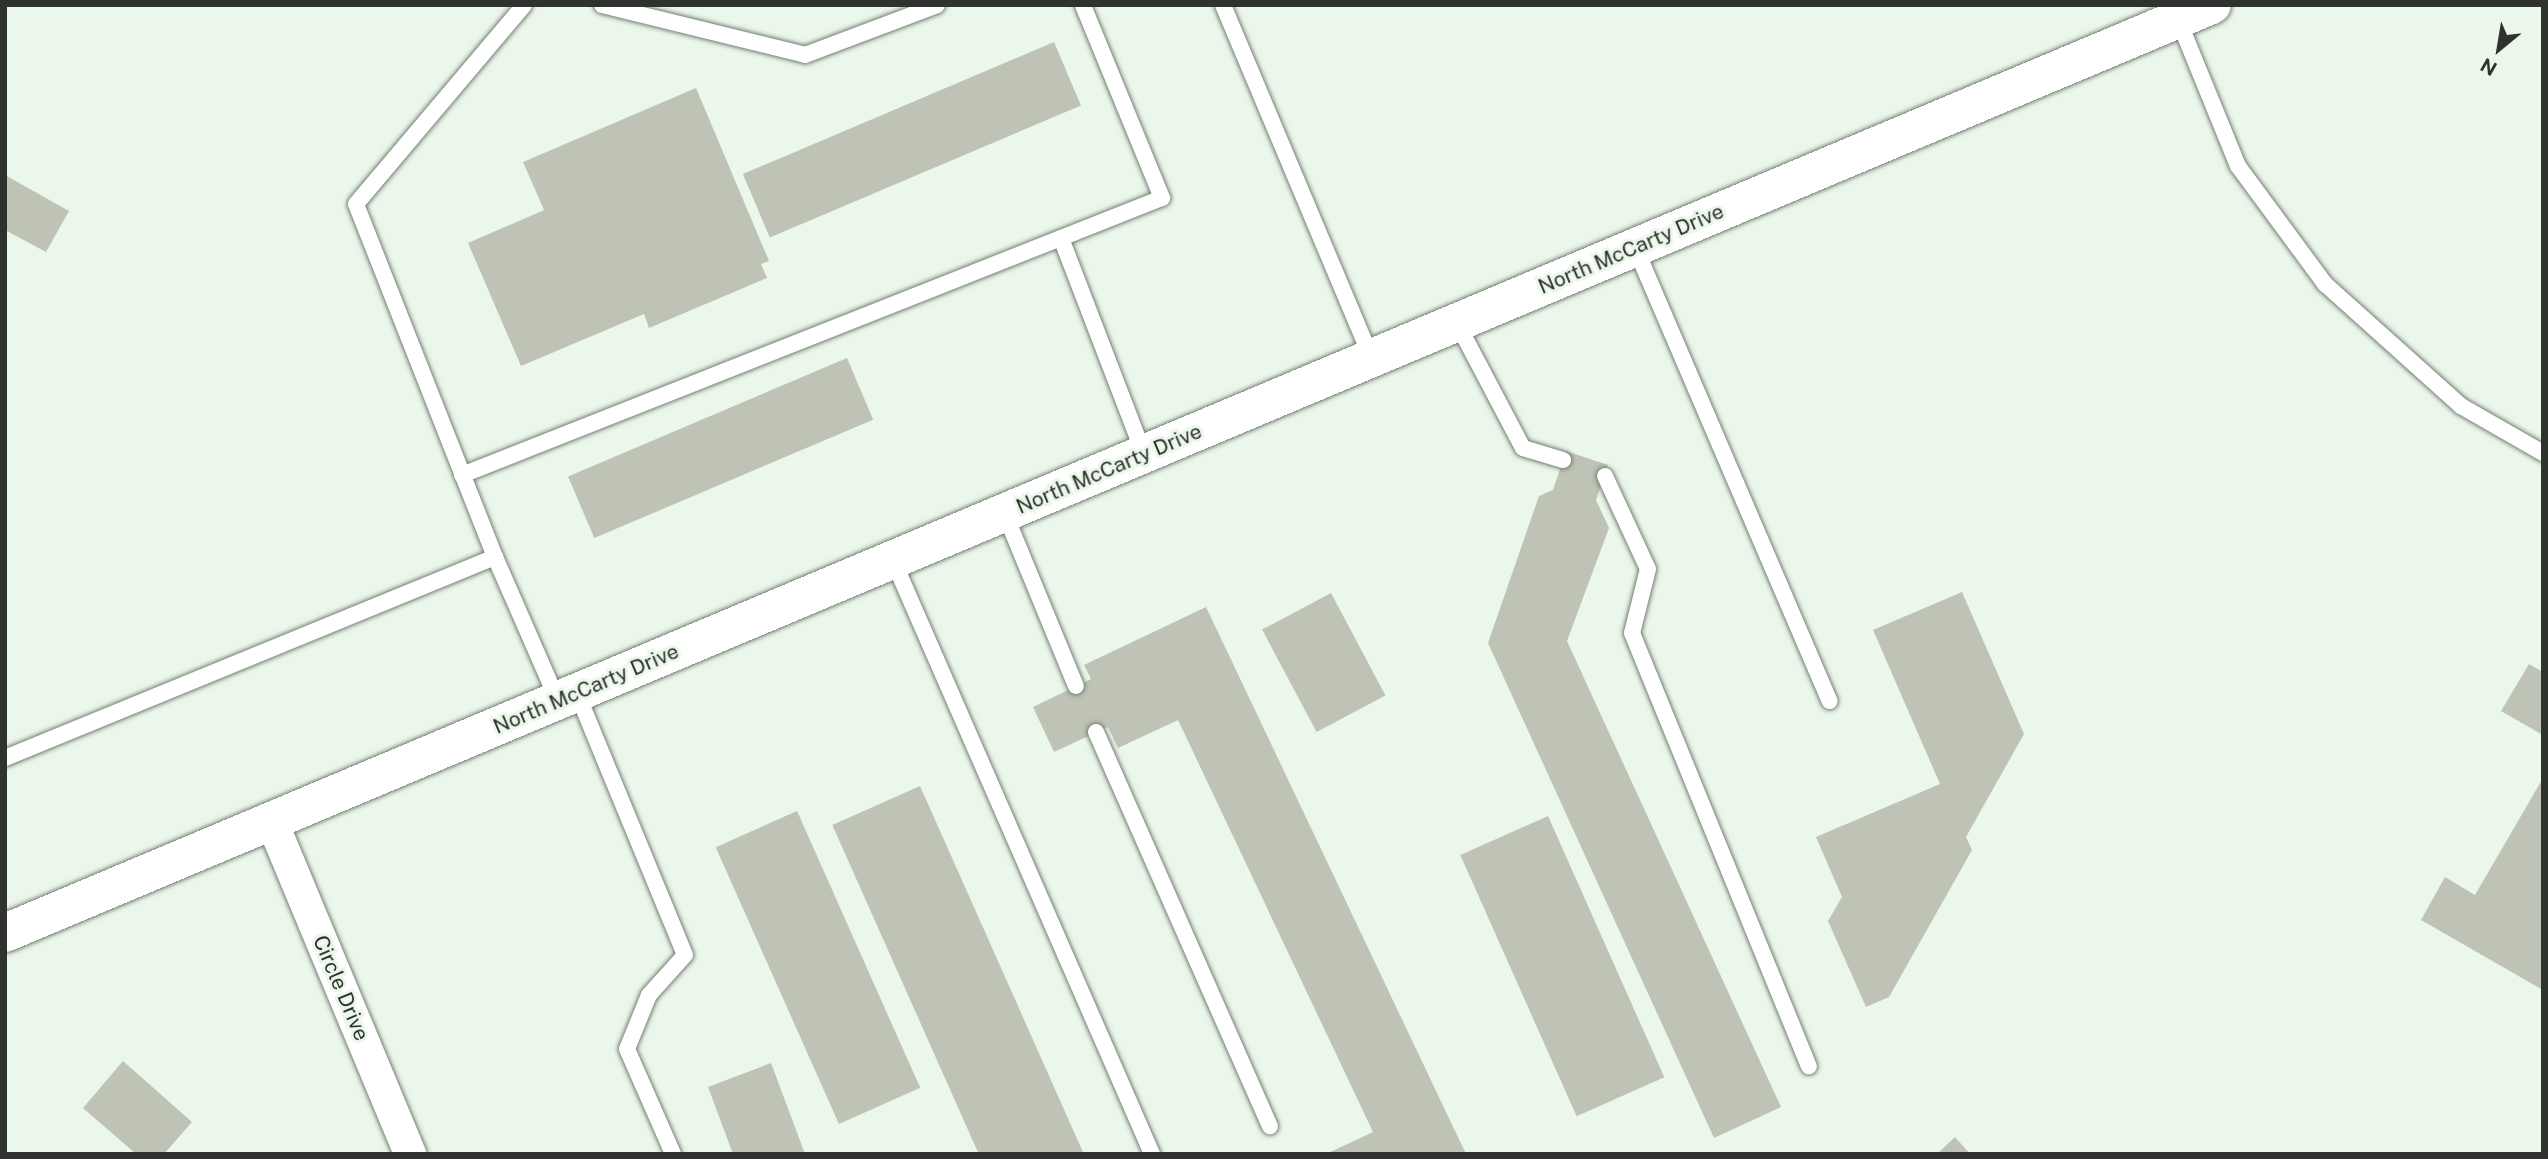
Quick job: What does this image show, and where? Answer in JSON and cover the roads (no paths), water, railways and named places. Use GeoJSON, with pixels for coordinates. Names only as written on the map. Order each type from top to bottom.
{"type":"FeatureCollection","features":[{"type":"Feature","properties":{"kind":"main road","name":"North McCarty Drive"},"geometry":{"type":"LineString","coordinates":[[8,924],[272,821],[1372,359],[2188,10]]}},
{"type":"Feature","properties":{"kind":"street","name":"Circle Drive"},"geometry":{"type":"LineString","coordinates":[[272,821],[410,1154]]}},
{"type":"Feature","properties":{"kind":"lane"},"geometry":{"type":"LineString","coordinates":[[524,5],[356,204],[495,557],[567,697],[685,955],[649,995],[627,1049],[673,1154]]}},
{"type":"Feature","properties":{"kind":"lane"},"geometry":{"type":"LineString","coordinates":[[603,5],[805,55],[937,5]]}},
{"type":"Feature","properties":{"kind":"lane"},"geometry":{"type":"LineString","coordinates":[[462,475],[1162,198],[1083,5]]}},
{"type":"Feature","properties":{"kind":"lane"},"geometry":{"type":"LineString","coordinates":[[1223,5],[1372,359]]}},
{"type":"Feature","properties":{"kind":"lane"},"geometry":{"type":"LineString","coordinates":[[2188,10],[2238,166],[2325,284],[2461,405],[2543,453]]}},
{"type":"Feature","properties":{"kind":"lane"},"geometry":{"type":"LineString","coordinates":[[1061,238],[1144,454]]}},
{"type":"Feature","properties":{"kind":"lane"},"geometry":{"type":"LineString","coordinates":[[1635,247],[1830,701]]}},
{"type":"Feature","properties":{"kind":"lane"},"geometry":{"type":"LineString","coordinates":[[1457,323],[1523,448],[1563,460]]}},
{"type":"Feature","properties":{"kind":"lane"},"geometry":{"type":"LineString","coordinates":[[1605,476],[1648,569],[1632,633],[1809,1066]]}},
{"type":"Feature","properties":{"kind":"lane"},"geometry":{"type":"LineString","coordinates":[[1004,514],[1076,686]]}},
{"type":"Feature","properties":{"kind":"lane"},"geometry":{"type":"LineString","coordinates":[[5,758],[495,557]]}},
{"type":"Feature","properties":{"kind":"lane"},"geometry":{"type":"LineString","coordinates":[[893,560],[1152,1154]]}},
{"type":"Feature","properties":{"kind":"lane"},"geometry":{"type":"LineString","coordinates":[[1096,733],[1270,1126]]}}]}
